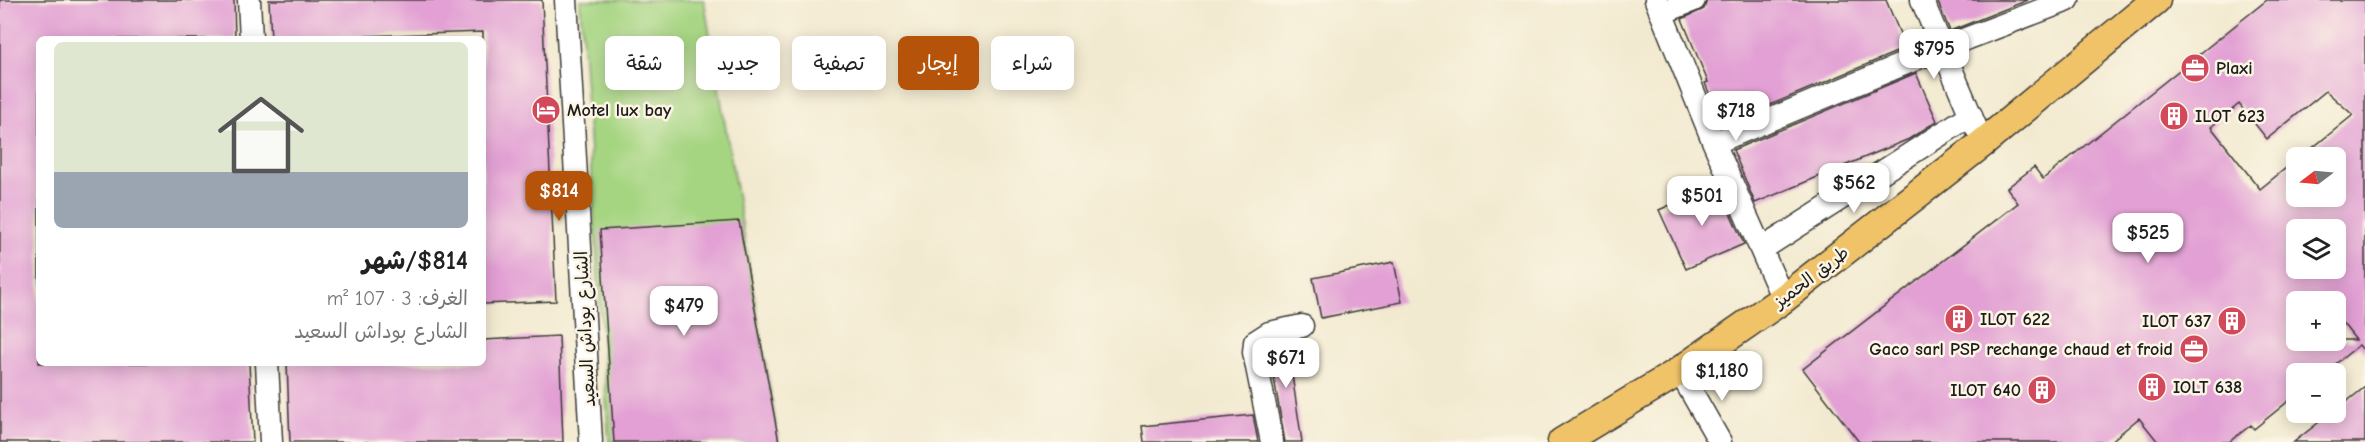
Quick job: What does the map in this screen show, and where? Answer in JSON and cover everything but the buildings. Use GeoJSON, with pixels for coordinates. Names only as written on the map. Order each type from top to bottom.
{"type":"FeatureCollection","features":[{"type":"Feature","properties":{"kind":"main road","name":"طريق الحميز"},"geometry":{"type":"LineString","coordinates":[[1562,442],[1675,374],[1783,299],[1983,143],[2156,0]]}},
{"type":"Feature","properties":{"kind":"main road","name":"طريق الحميز"},"geometry":{"type":"LineString","coordinates":[[1591,442],[1687,384],[1792,311],[1992,155],[2180,0]]}},
{"type":"Feature","properties":{"kind":"street"},"geometry":{"type":"LineString","coordinates":[[249,0],[251,36]]}},
{"type":"Feature","properties":{"kind":"street","name":"الشارع بوداش السعيد"},"geometry":{"type":"LineString","coordinates":[[566,0],[591,442]]}},
{"type":"Feature","properties":{"kind":"street"},"geometry":{"type":"LineString","coordinates":[[1694,0],[1659,6],[1714,143],[1783,299]]}},
{"type":"Feature","properties":{"kind":"street"},"geometry":{"type":"LineString","coordinates":[[1922,0],[1983,143]]}},
{"type":"Feature","properties":{"kind":"street"},"geometry":{"type":"LineString","coordinates":[[1714,143],[1942,48],[2068,0]]}},
{"type":"Feature","properties":{"kind":"street"},"geometry":{"type":"LineString","coordinates":[[1762,249],[1971,115]]}},
{"type":"Feature","properties":{"kind":"street"},"geometry":{"type":"LineString","coordinates":[[1272,442],[1254,352],[1255,342],[1269,333],[1302,326]]}},
{"type":"Feature","properties":{"kind":"street"},"geometry":{"type":"LineString","coordinates":[[267,366],[272,442]]}},
{"type":"Feature","properties":{"kind":"street"},"geometry":{"type":"LineString","coordinates":[[1687,384],[1720,442]]}},
{"type":"Feature","properties":{"kind":"green space"},"geometry":{"type":"Polygon","coordinates":[[[580,0],[704,0],[710,36],[696,36],[696,90],[719,90],[779,442],[609,442],[580,0]]]}},
{"type":"Feature","properties":{"kind":"place","name":"Plaxi"},"geometry":{"type":"Point","coordinates":[2195,68]}},
{"type":"Feature","properties":{"kind":"place","name":"Motel lux bay"},"geometry":{"type":"Point","coordinates":[546,110]}},
{"type":"Feature","properties":{"kind":"place","name":"ILOT 623"},"geometry":{"type":"Point","coordinates":[2174,116]}},
{"type":"Feature","properties":{"kind":"place","name":"ILOT 622"},"geometry":{"type":"Point","coordinates":[1959,319]}},
{"type":"Feature","properties":{"kind":"place","name":"ILOT 637"},"geometry":{"type":"Point","coordinates":[2232,321]}},
{"type":"Feature","properties":{"kind":"place","name":"Gaco sarl PSP rechange chaud et froid"},"geometry":{"type":"Point","coordinates":[2194,349]}},
{"type":"Feature","properties":{"kind":"place","name":"IOLT 638"},"geometry":{"type":"Point","coordinates":[2152,387]}},
{"type":"Feature","properties":{"kind":"place","name":"ILOT 640"},"geometry":{"type":"Point","coordinates":[2042,390]}}]}
